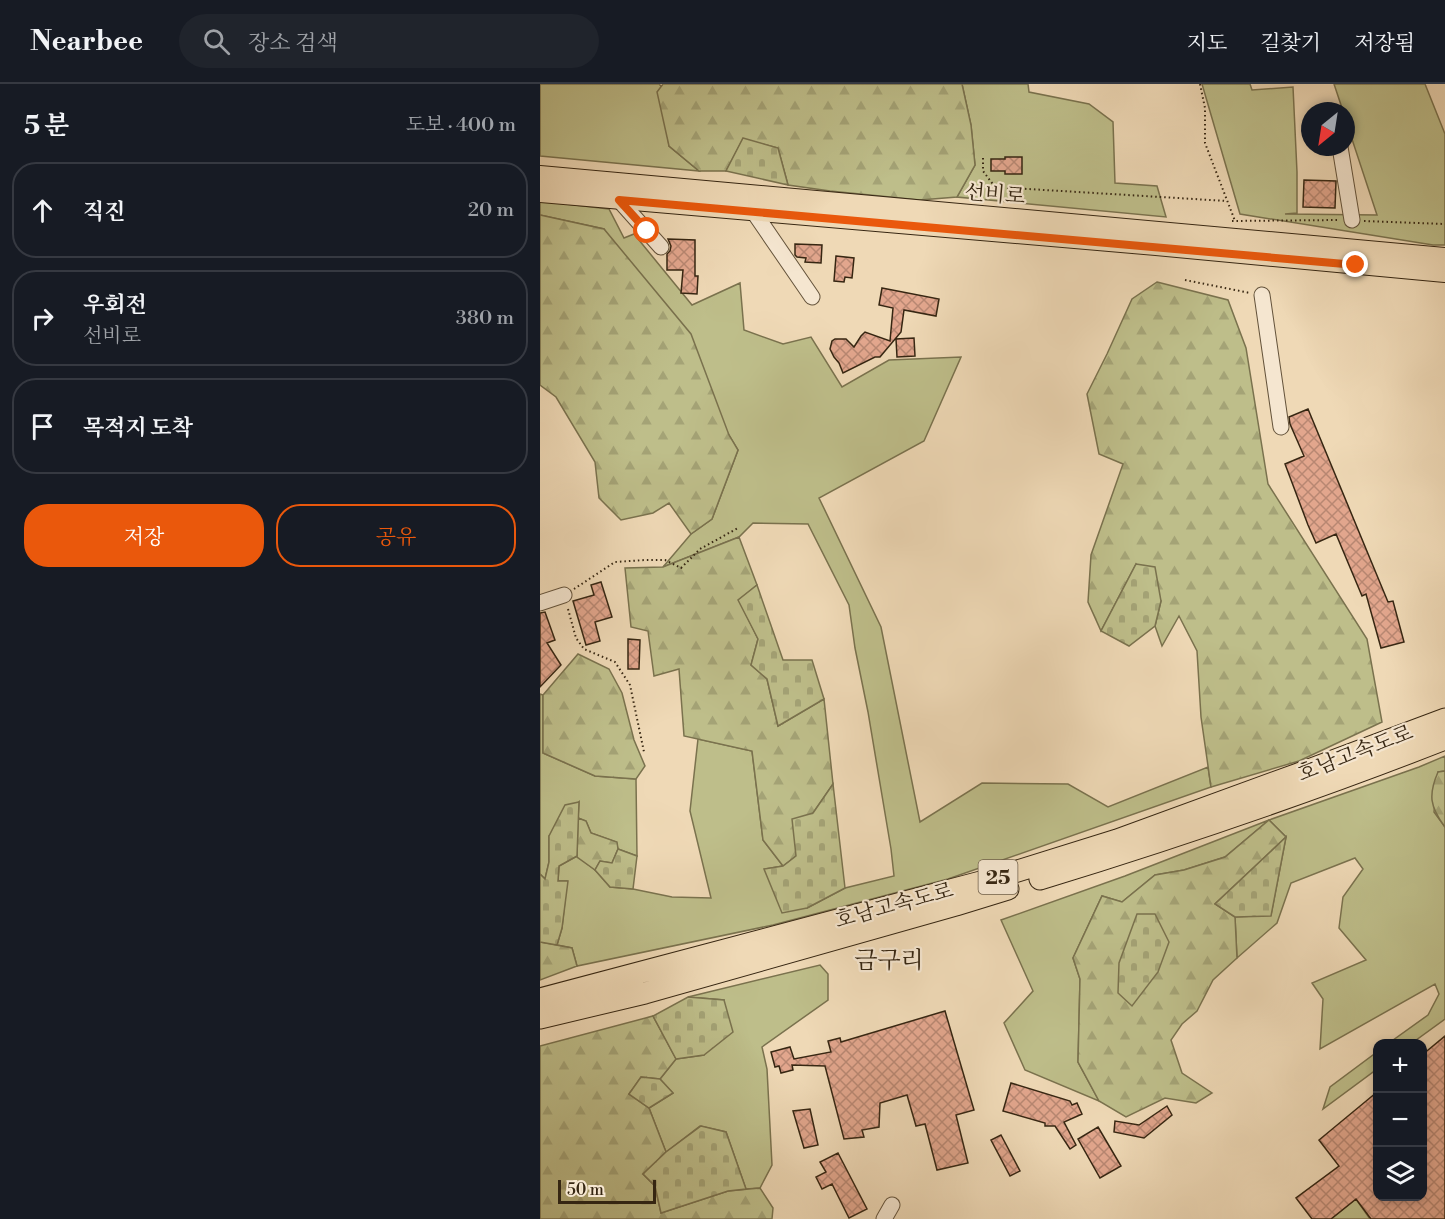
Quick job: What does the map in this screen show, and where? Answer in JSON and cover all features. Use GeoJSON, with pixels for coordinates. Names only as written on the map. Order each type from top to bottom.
{"type":"FeatureCollection","features":[{"type":"Feature","properties":{"kind":"highway","name":"호남고속도로"},"geometry":{"type":"LineString","coordinates":[[540,999],[992,879],[1117,840],[1445,718]]}},
{"type":"Feature","properties":{"kind":"highway","name":"호남고속도로"},"geometry":{"type":"LineString","coordinates":[[540,1018],[645,993],[956,905],[1122,854],[1272,803],[1445,739]]}},
{"type":"Feature","properties":{"kind":"main road","name":"선비로"},"geometry":{"type":"LineString","coordinates":[[540,175],[1445,257]]}},
{"type":"Feature","properties":{"kind":"main road","name":"선비로"},"geometry":{"type":"LineString","coordinates":[[540,193],[1445,273]]}},
{"type":"Feature","properties":{"kind":"street"},"geometry":{"type":"LineString","coordinates":[[1341,156],[1352,220]]}},
{"type":"Feature","properties":{"kind":"street"},"geometry":{"type":"LineString","coordinates":[[619,200],[661,248]]}},
{"type":"Feature","properties":{"kind":"street"},"geometry":{"type":"LineString","coordinates":[[753,211],[812,297]]}},
{"type":"Feature","properties":{"kind":"street"},"geometry":{"type":"LineString","coordinates":[[1262,295],[1281,427]]}},
{"type":"Feature","properties":{"kind":"street"},"geometry":{"type":"LineString","coordinates":[[540,603],[564,596]]}},
{"type":"Feature","properties":{"kind":"street"},"geometry":{"type":"LineString","coordinates":[[884,1219],[892,1205]]}},
{"type":"Feature","properties":{"kind":"path"},"geometry":{"type":"LineString","coordinates":[[1200,84],[1205,108],[1205,143],[1235,221]]}},
{"type":"Feature","properties":{"kind":"path"},"geometry":{"type":"LineString","coordinates":[[983,158],[983,171],[995,187],[1227,201]]}},
{"type":"Feature","properties":{"kind":"path"},"geometry":{"type":"LineString","coordinates":[[1224,221],[1352,220],[1445,224]]}},
{"type":"Feature","properties":{"kind":"path"},"geometry":{"type":"LineString","coordinates":[[1185,280],[1262,295]]}},
{"type":"Feature","properties":{"kind":"path"},"geometry":{"type":"LineString","coordinates":[[644,752],[630,685],[615,662],[584,649],[576,638],[564,596],[615,562],[665,560],[681,568],[700,549],[738,528]]}},
{"type":"Feature","properties":{"kind":"green space"},"geometry":{"type":"Polygon","coordinates":[[[540,84],[659,84],[662,87],[669,146],[699,171],[540,156],[540,84]]]}},
{"type":"Feature","properties":{"kind":"green space"},"geometry":{"type":"Polygon","coordinates":[[[663,84],[962,84],[971,125],[975,165],[957,197],[920,200],[788,185],[778,148],[743,139],[726,171],[699,171],[669,146],[657,92],[663,84]]]}},
{"type":"Feature","properties":{"kind":"green space"},"geometry":{"type":"Polygon","coordinates":[[[962,84],[1028,84],[1029,92],[1089,104],[1113,122],[1115,183],[1157,186],[1166,217],[957,197],[975,165],[971,125],[962,84]]]}},
{"type":"Feature","properties":{"kind":"green space"},"geometry":{"type":"Polygon","coordinates":[[[1202,84],[1250,84],[1252,90],[1293,87],[1297,213],[1285,214],[1377,215],[1355,148],[1355,102],[1340,102],[1334,84],[1425,84],[1445,134],[1445,245],[1240,214],[1202,84]]]}},
{"type":"Feature","properties":{"kind":"green space"},"geometry":{"type":"Polygon","coordinates":[[[743,138],[778,148],[788,185],[726,171],[743,138]]]}},
{"type":"Feature","properties":{"kind":"green space"},"geometry":{"type":"Polygon","coordinates":[[[540,201],[609,209],[624,238],[634,234],[692,305],[740,283],[744,330],[783,344],[811,337],[842,387],[889,360],[961,357],[924,441],[819,498],[881,627],[920,822],[982,783],[1068,784],[1108,807],[1208,767],[1211,787],[948,879],[773,925],[577,966],[572,948],[557,945],[562,928],[567,881],[558,881],[559,866],[577,856],[595,870],[610,887],[672,897],[711,898],[690,811],[698,739],[752,751],[763,840],[783,866],[765,869],[807,908],[845,888],[894,876],[849,605],[808,524],[753,523],[739,537],[663,567],[691,534],[712,519],[738,450],[604,229],[540,215],[540,201]]]}},
{"type":"Feature","properties":{"kind":"green space"},"geometry":{"type":"Polygon","coordinates":[[[540,215],[604,229],[691,334],[729,435],[738,450],[712,519],[691,534],[669,503],[653,513],[621,520],[599,498],[595,462],[556,397],[540,385],[540,215]]]}},
{"type":"Feature","properties":{"kind":"green space"},"geometry":{"type":"Polygon","coordinates":[[[1157,282],[1228,300],[1246,348],[1268,484],[1367,639],[1382,722],[1299,761],[1211,787],[1201,717],[1197,651],[1179,616],[1162,646],[1155,626],[1161,601],[1136,564],[1101,631],[1088,602],[1091,555],[1123,464],[1099,454],[1087,394],[1132,299],[1157,282]]]}},
{"type":"Feature","properties":{"kind":"green space"},"geometry":{"type":"Polygon","coordinates":[[[739,537],[757,585],[739,600],[758,639],[751,665],[767,679],[778,726],[824,699],[833,784],[813,813],[796,856],[783,866],[763,840],[752,751],[684,736],[679,669],[654,676],[648,631],[631,627],[625,568],[663,567],[739,537]]]}},
{"type":"Feature","properties":{"kind":"green space"},"geometry":{"type":"Polygon","coordinates":[[[1136,564],[1155,567],[1161,601],[1155,626],[1129,646],[1101,631],[1136,564]]]}},
{"type":"Feature","properties":{"kind":"green space"},"geometry":{"type":"Polygon","coordinates":[[[757,585],[783,660],[812,660],[824,699],[778,726],[767,679],[751,665],[758,639],[738,600],[757,585]]]}},
{"type":"Feature","properties":{"kind":"green space"},"geometry":{"type":"Polygon","coordinates":[[[578,654],[609,669],[622,693],[634,740],[645,766],[636,779],[595,776],[543,753],[543,695],[578,654]]]}},
{"type":"Feature","properties":{"kind":"green space"},"geometry":{"type":"Polygon","coordinates":[[[540,694],[543,695],[543,753],[595,776],[636,779],[637,856],[618,849],[616,842],[591,833],[586,821],[578,818],[579,802],[549,836],[549,862],[545,879],[540,874],[540,694]]]}},
{"type":"Feature","properties":{"kind":"green space"},"geometry":{"type":"Polygon","coordinates":[[[1445,756],[1445,771],[1438,772],[1434,812],[1445,827],[1445,1019],[1418,1039],[1395,1039],[1428,1015],[1439,994],[1435,984],[1320,1049],[1323,999],[1312,983],[1366,960],[1339,928],[1343,897],[1363,869],[1355,858],[1291,883],[1277,923],[1237,958],[1235,917],[1271,915],[1286,837],[1269,820],[1445,756]]]}},
{"type":"Feature","properties":{"kind":"green space"},"geometry":{"type":"Polygon","coordinates":[[[1445,771],[1445,827],[1436,813],[1432,794],[1438,772],[1445,771]]]}},
{"type":"Feature","properties":{"kind":"green space"},"geometry":{"type":"Polygon","coordinates":[[[833,784],[845,888],[807,908],[782,913],[764,869],[783,866],[796,856],[792,819],[813,813],[833,784]]]}},
{"type":"Feature","properties":{"kind":"green space"},"geometry":{"type":"Polygon","coordinates":[[[579,802],[577,856],[559,866],[558,881],[568,881],[562,928],[557,945],[540,942],[540,874],[545,879],[549,862],[549,836],[565,805],[579,802]]]}},
{"type":"Feature","properties":{"kind":"green space"},"geometry":{"type":"Polygon","coordinates":[[[578,818],[586,821],[591,833],[617,842],[618,849],[612,863],[600,861],[595,870],[577,857],[578,818]]]}},
{"type":"Feature","properties":{"kind":"green space"},"geometry":{"type":"Polygon","coordinates":[[[1269,820],[1225,857],[1184,870],[1155,875],[1122,902],[1102,896],[1073,958],[1080,979],[1078,1062],[1099,1101],[1025,1070],[1004,1023],[1033,991],[1001,920],[1125,876],[1269,820]]]}},
{"type":"Feature","properties":{"kind":"green space"},"geometry":{"type":"Polygon","coordinates":[[[1269,820],[1286,837],[1215,904],[1235,917],[1237,958],[1213,980],[1197,1011],[1182,1024],[1171,1040],[1182,1073],[1212,1093],[1196,1103],[1165,1098],[1126,1117],[1099,1101],[1078,1062],[1080,979],[1073,958],[1102,896],[1122,902],[1155,875],[1184,870],[1225,857],[1269,820]]]}},
{"type":"Feature","properties":{"kind":"green space"},"geometry":{"type":"Polygon","coordinates":[[[1286,837],[1271,916],[1235,917],[1215,904],[1286,837]]]}},
{"type":"Feature","properties":{"kind":"green space"},"geometry":{"type":"Polygon","coordinates":[[[618,849],[637,856],[633,889],[610,887],[595,870],[600,861],[612,863],[618,849]]]}},
{"type":"Feature","properties":{"kind":"green space"},"geometry":{"type":"Polygon","coordinates":[[[1137,914],[1155,914],[1169,942],[1158,972],[1132,1006],[1118,993],[1119,963],[1137,914]]]}},
{"type":"Feature","properties":{"kind":"green space"},"geometry":{"type":"Polygon","coordinates":[[[540,942],[572,948],[577,966],[540,980],[540,942]]]}},
{"type":"Feature","properties":{"kind":"green space"},"geometry":{"type":"Polygon","coordinates":[[[820,965],[828,974],[828,1000],[762,1047],[767,1069],[772,1165],[760,1188],[746,1189],[726,1132],[700,1126],[666,1152],[649,1108],[673,1093],[660,1079],[676,1059],[704,1055],[724,1000],[688,997],[820,965]]]}},
{"type":"Feature","properties":{"kind":"green space"},"geometry":{"type":"Polygon","coordinates":[[[688,997],[724,1000],[733,1032],[704,1055],[676,1059],[653,1016],[688,997]]]}},
{"type":"Feature","properties":{"kind":"green space"},"geometry":{"type":"Polygon","coordinates":[[[653,1016],[676,1059],[660,1079],[641,1077],[629,1094],[649,1108],[666,1152],[643,1174],[655,1186],[661,1213],[728,1191],[760,1188],[773,1208],[772,1219],[540,1219],[540,1046],[653,1016]]]}},
{"type":"Feature","properties":{"kind":"green space"},"geometry":{"type":"Polygon","coordinates":[[[1373,1055],[1373,1072],[1323,1109],[1330,1087],[1373,1055]]]}},
{"type":"Feature","properties":{"kind":"green space"},"geometry":{"type":"Polygon","coordinates":[[[641,1077],[660,1079],[673,1093],[649,1108],[629,1094],[641,1077]]]}},
{"type":"Feature","properties":{"kind":"green space"},"geometry":{"type":"Polygon","coordinates":[[[701,1126],[726,1132],[746,1189],[728,1191],[661,1213],[655,1186],[643,1174],[666,1152],[701,1126]]]}},
{"type":"Feature","properties":{"kind":"green space"},"geometry":{"type":"Polygon","coordinates":[[[1356,1199],[1370,1219],[1331,1219],[1356,1199]]]}},
{"type":"Feature","properties":{"kind":"building"},"geometry":{"type":"Polygon","coordinates":[[[1005,157],[1022,157],[1022,174],[991,171],[991,159],[1005,159],[1005,157]]]}},
{"type":"Feature","properties":{"kind":"building"},"geometry":{"type":"Polygon","coordinates":[[[1304,180],[1336,181],[1335,208],[1303,207],[1304,180]]]}},
{"type":"Feature","properties":{"kind":"building"},"geometry":{"type":"Polygon","coordinates":[[[668,239],[695,240],[697,294],[681,293],[683,270],[667,270],[667,254],[671,246],[668,239]]]}},
{"type":"Feature","properties":{"kind":"building"},"geometry":{"type":"Polygon","coordinates":[[[795,244],[822,245],[821,263],[805,262],[806,258],[797,257],[795,244]]]}},
{"type":"Feature","properties":{"kind":"building"},"geometry":{"type":"Polygon","coordinates":[[[836,256],[854,258],[852,278],[845,277],[844,282],[834,281],[836,256]]]}},
{"type":"Feature","properties":{"kind":"building"},"geometry":{"type":"Polygon","coordinates":[[[882,288],[939,299],[936,316],[904,310],[901,332],[880,357],[875,357],[843,373],[830,349],[832,341],[846,339],[854,347],[865,332],[890,341],[893,308],[879,305],[882,288]]]}},
{"type":"Feature","properties":{"kind":"building"},"geometry":{"type":"Polygon","coordinates":[[[914,338],[915,356],[897,357],[896,339],[914,338]]]}},
{"type":"Feature","properties":{"kind":"building"},"geometry":{"type":"Polygon","coordinates":[[[1308,409],[1388,602],[1393,601],[1404,642],[1381,648],[1366,594],[1362,596],[1336,534],[1316,543],[1308,525],[1285,464],[1304,456],[1289,417],[1308,409]]]}},
{"type":"Feature","properties":{"kind":"building"},"geometry":{"type":"Polygon","coordinates":[[[601,582],[612,617],[595,622],[600,641],[586,645],[573,601],[594,595],[591,585],[601,582]]]}},
{"type":"Feature","properties":{"kind":"building"},"geometry":{"type":"Polygon","coordinates":[[[545,612],[555,640],[547,643],[561,665],[540,687],[540,613],[545,612]]]}},
{"type":"Feature","properties":{"kind":"building"},"geometry":{"type":"Polygon","coordinates":[[[628,639],[640,640],[639,669],[628,669],[628,639]]]}},
{"type":"Feature","properties":{"kind":"building"},"geometry":{"type":"Polygon","coordinates":[[[945,1011],[974,1110],[956,1115],[968,1163],[937,1170],[925,1124],[916,1126],[907,1095],[880,1103],[879,1127],[862,1130],[864,1137],[844,1139],[825,1066],[792,1065],[793,1070],[781,1073],[779,1066],[775,1067],[771,1052],[790,1047],[794,1059],[831,1052],[828,1041],[840,1038],[841,1042],[945,1011]]]}},
{"type":"Feature","properties":{"kind":"building"},"geometry":{"type":"Polygon","coordinates":[[[1445,1036],[1445,1219],[1371,1219],[1356,1199],[1331,1219],[1312,1219],[1296,1198],[1339,1166],[1319,1140],[1373,1095],[1373,1201],[1427,1201],[1427,1051],[1445,1036]]]}},
{"type":"Feature","properties":{"kind":"building"},"geometry":{"type":"Polygon","coordinates":[[[1011,1083],[1070,1101],[1072,1105],[1077,1103],[1082,1114],[1064,1122],[1076,1145],[1070,1149],[1055,1126],[1045,1126],[1045,1123],[1003,1111],[1011,1083]]]}},
{"type":"Feature","properties":{"kind":"building"},"geometry":{"type":"Polygon","coordinates":[[[1167,1106],[1172,1115],[1144,1138],[1114,1132],[1115,1121],[1139,1125],[1167,1106]]]}},
{"type":"Feature","properties":{"kind":"building"},"geometry":{"type":"Polygon","coordinates":[[[810,1109],[818,1145],[804,1148],[793,1111],[810,1109]]]}},
{"type":"Feature","properties":{"kind":"building"},"geometry":{"type":"Polygon","coordinates":[[[1098,1127],[1121,1166],[1100,1178],[1078,1139],[1098,1127]]]}},
{"type":"Feature","properties":{"kind":"building"},"geometry":{"type":"Polygon","coordinates":[[[1001,1135],[1020,1171],[1010,1176],[991,1140],[1001,1135]]]}},
{"type":"Feature","properties":{"kind":"building"},"geometry":{"type":"Polygon","coordinates":[[[838,1153],[867,1209],[849,1218],[832,1184],[822,1189],[816,1177],[826,1172],[820,1162],[838,1153]]]}},
{"type":"Feature","properties":{"kind":"district","name":"금구리"},"geometry":{"type":"Point","coordinates":[889,960]}},
{"type":"Feature","properties":{"kind":"route"},"geometry":{"type":"LineString","coordinates":[[647,231],[619,200],[1356,265]]}}]}
